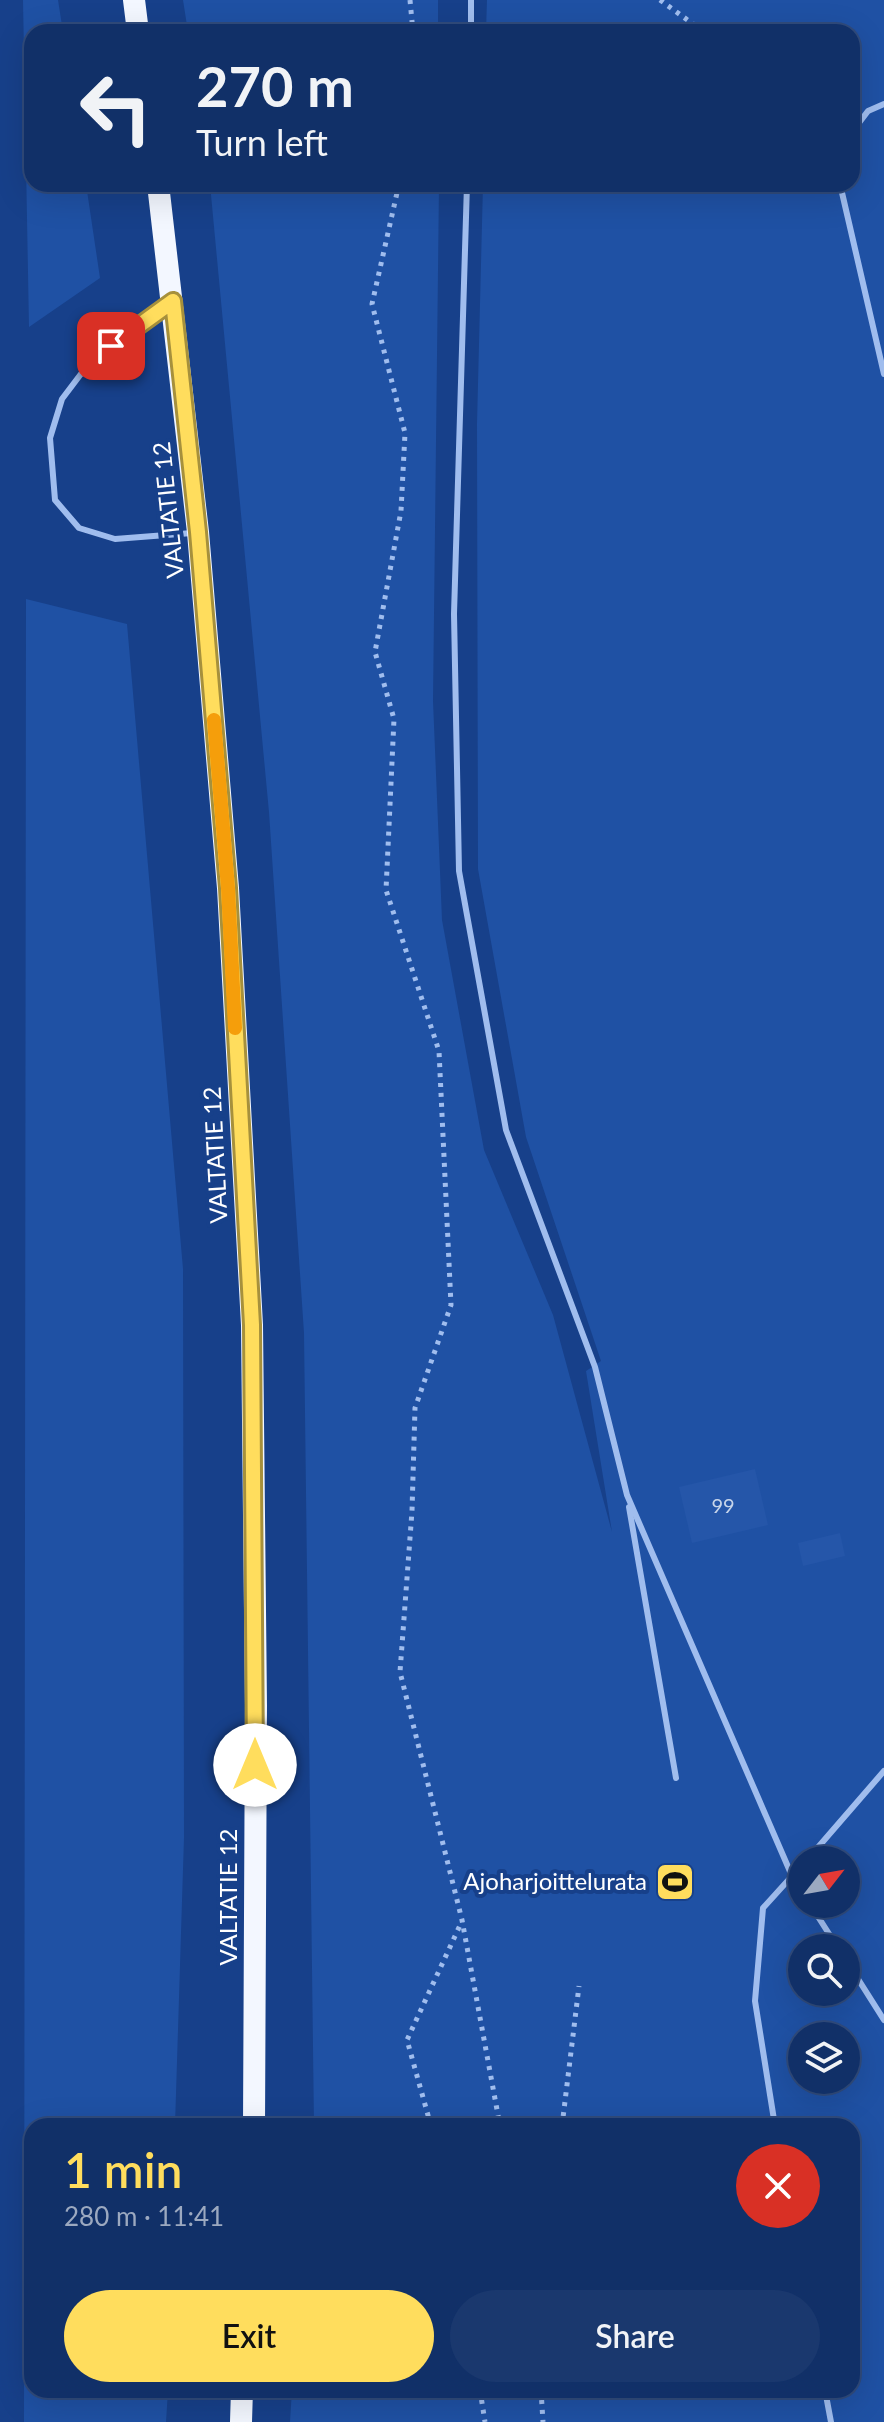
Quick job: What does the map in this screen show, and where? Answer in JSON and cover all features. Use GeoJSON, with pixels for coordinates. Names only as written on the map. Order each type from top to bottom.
{"type":"FeatureCollection","features":[{"type":"Feature","properties":{"kind":"highway"},"geometry":{"type":"LineString","coordinates":[[134,0],[137,24]]}},
{"type":"Feature","properties":{"kind":"highway","name":"VALTATIE 12"},"geometry":{"type":"LineString","coordinates":[[159,192],[198,532],[228,888],[252,1325],[256,1705],[254,2118]]}},
{"type":"Feature","properties":{"kind":"highway"},"geometry":{"type":"LineString","coordinates":[[241,2422],[242,2398]]}},
{"type":"Feature","properties":{"kind":"lane"},"geometry":{"type":"LineString","coordinates":[[471,0],[471,24]]}},
{"type":"Feature","properties":{"kind":"lane"},"geometry":{"type":"LineString","coordinates":[[860,122],[868,111],[884,104]]}},
{"type":"Feature","properties":{"kind":"lane"},"geometry":{"type":"LineString","coordinates":[[467,192],[454,614],[459,871],[506,1130],[595,1367],[627,1495],[676,1778]]}},
{"type":"Feature","properties":{"kind":"lane"},"geometry":{"type":"LineString","coordinates":[[842,192],[884,374]]}},
{"type":"Feature","properties":{"kind":"lane"},"geometry":{"type":"LineString","coordinates":[[173,301],[90,362],[62,399],[50,438],[55,500],[79,528],[115,539],[198,532]]}},
{"type":"Feature","properties":{"kind":"lane"},"geometry":{"type":"LineString","coordinates":[[627,1495],[788,1867]]}},
{"type":"Feature","properties":{"kind":"lane"},"geometry":{"type":"LineString","coordinates":[[819,1846],[884,1771]]}},
{"type":"Feature","properties":{"kind":"lane"},"geometry":{"type":"LineString","coordinates":[[774,2118],[755,2001],[763,1908],[788,1880]]}},
{"type":"Feature","properties":{"kind":"lane"},"geometry":{"type":"LineString","coordinates":[[860,1982],[884,2020]]}},
{"type":"Feature","properties":{"kind":"lane"},"geometry":{"type":"LineString","coordinates":[[826,2398],[831,2422]]}},
{"type":"Feature","properties":{"kind":"path"},"geometry":{"type":"LineString","coordinates":[[410,0],[412,24]]}},
{"type":"Feature","properties":{"kind":"path"},"geometry":{"type":"LineString","coordinates":[[660,0],[693,24]]}},
{"type":"Feature","properties":{"kind":"path"},"geometry":{"type":"LineString","coordinates":[[397,192],[372,304],[405,433],[401,511],[375,652],[394,719],[386,890],[439,1051],[451,1305],[415,1408],[412,1511],[400,1672],[462,1920],[499,2118]]}},
{"type":"Feature","properties":{"kind":"path"},"geometry":{"type":"LineString","coordinates":[[429,2118],[407,2040],[462,1920]]}},
{"type":"Feature","properties":{"kind":"path"},"geometry":{"type":"LineString","coordinates":[[563,2118],[579,1986]]}},
{"type":"Feature","properties":{"kind":"path"},"geometry":{"type":"LineString","coordinates":[[481,2398],[485,2422]]}},
{"type":"Feature","properties":{"kind":"path"},"geometry":{"type":"LineString","coordinates":[[542,2398],[543,2422]]}},
{"type":"Feature","properties":{"kind":"shaded area"},"geometry":{"type":"Polygon","coordinates":[[[23,0],[58,0],[62,24],[24,24],[24,54],[23,0]]]}},
{"type":"Feature","properties":{"kind":"shaded area"},"geometry":{"type":"Polygon","coordinates":[[[183,0],[438,0],[438,24],[187,24],[183,0]]]}},
{"type":"Feature","properties":{"kind":"shaded area"},"geometry":{"type":"Polygon","coordinates":[[[487,0],[884,0],[884,2422],[290,2422],[292,2398],[860,2398],[860,2118],[314,2118],[304,1333],[269,812],[211,192],[439,192],[433,701],[442,920],[484,1150],[553,1315],[612,1532],[586,1371],[601,1361],[526,1137],[478,869],[477,424],[483,192],[860,192],[860,24],[486,24],[487,0]]]}},
{"type":"Feature","properties":{"kind":"shaded area"},"geometry":{"type":"Polygon","coordinates":[[[27,192],[87,192],[100,278],[29,327],[27,192]]]}},
{"type":"Feature","properties":{"kind":"shaded area"},"geometry":{"type":"Polygon","coordinates":[[[26,599],[127,624],[183,1269],[184,1837],[175,2118],[24,2118],[26,599]]]}},
{"type":"Feature","properties":{"kind":"shaded area"},"geometry":{"type":"Polygon","coordinates":[[[24,2398],[168,2398],[166,2422],[24,2422],[24,2398]]]}},
{"type":"Feature","properties":{"kind":"building"},"geometry":{"type":"Polygon","coordinates":[[[755,1469],[768,1525],[692,1543],[679,1487],[755,1469]]]}},
{"type":"Feature","properties":{"kind":"building"},"geometry":{"type":"Polygon","coordinates":[[[840,1533],[845,1556],[803,1566],[798,1543],[840,1533]]]}},
{"type":"Feature","properties":{"kind":"slow traffic"},"geometry":{"type":"LineString","coordinates":[[214,720],[228,888],[235,1028]]}},
{"type":"Feature","properties":{"kind":"place","name":"Ajoharjoittelurata"},"geometry":{"type":"Point","coordinates":[675,1882]}},
{"type":"Feature","properties":{"kind":"route"},"geometry":{"type":"LineString","coordinates":[[111,346],[173,301],[198,532],[228,888],[252,1325],[255,1765]]}}]}
